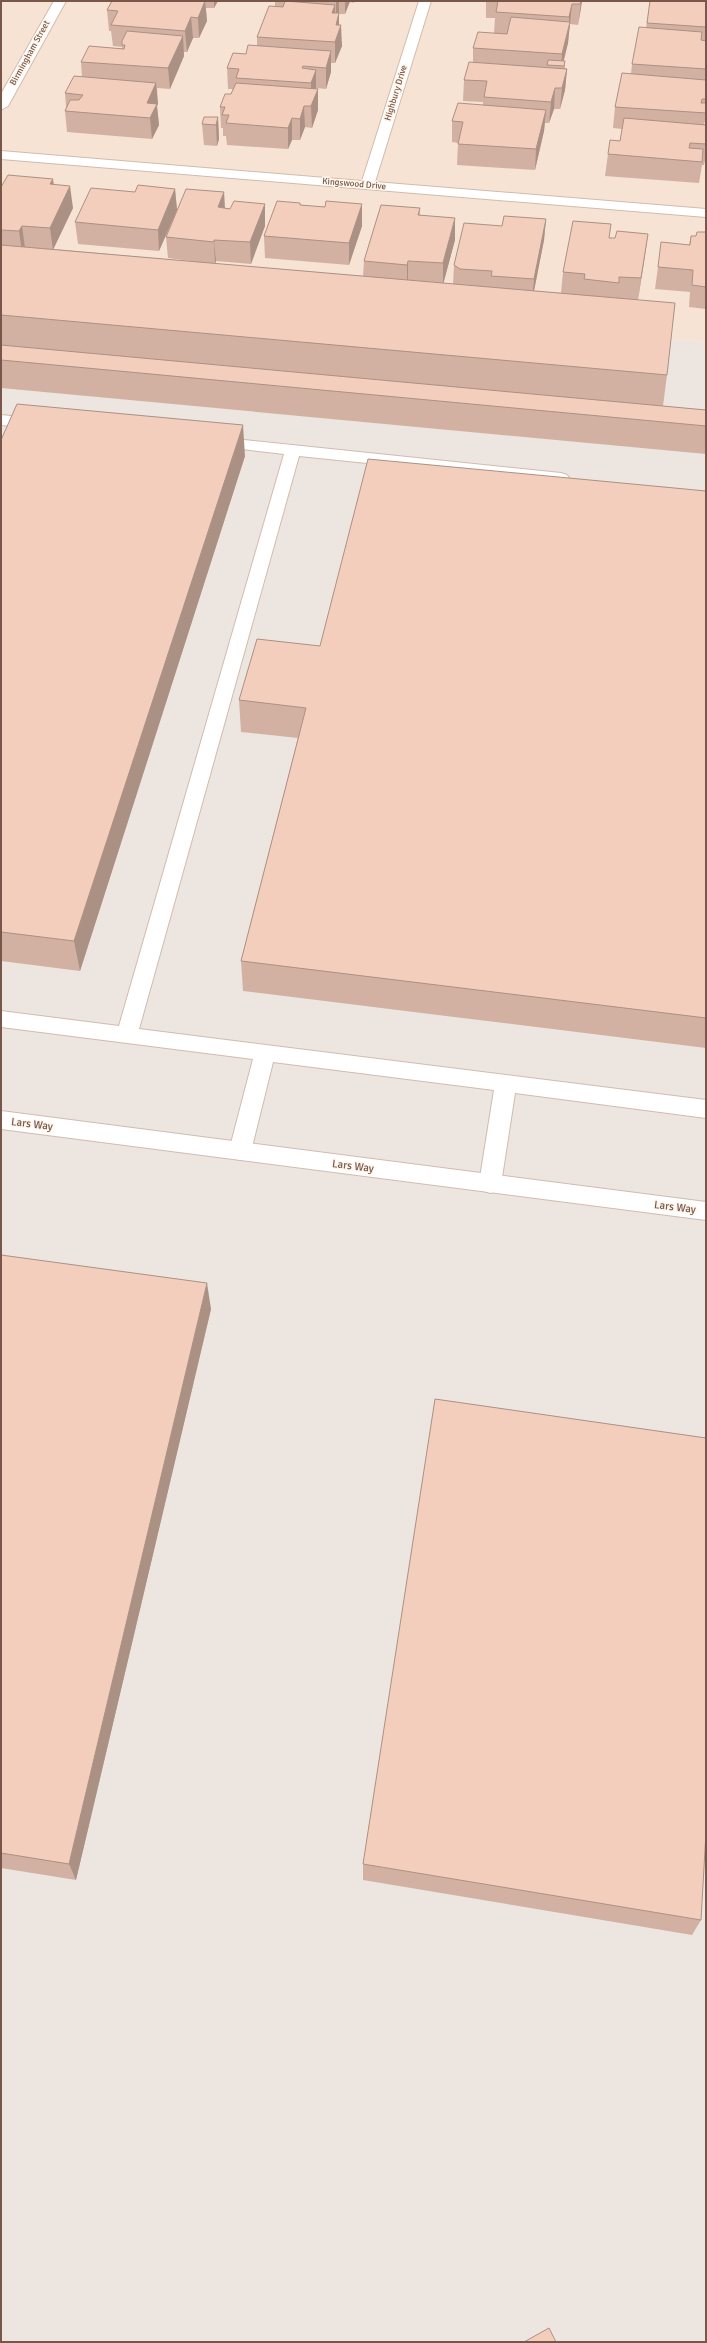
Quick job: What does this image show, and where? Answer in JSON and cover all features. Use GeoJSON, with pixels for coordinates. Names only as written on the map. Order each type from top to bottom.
{"type":"FeatureCollection","features":[{"type":"Feature","properties":{"kind":"street","name":"Birmingham Street"},"geometry":{"type":"LineString","coordinates":[[1,106],[60,1]]}},
{"type":"Feature","properties":{"kind":"street","name":"Highbury Drive"},"geometry":{"type":"LineString","coordinates":[[367,185],[424,1]]}},
{"type":"Feature","properties":{"kind":"street","name":"Kingswood Drive"},"geometry":{"type":"LineString","coordinates":[[1,155],[706,213]]}},
{"type":"Feature","properties":{"kind":"street"},"geometry":{"type":"LineString","coordinates":[[2,422],[59,426]]}},
{"type":"Feature","properties":{"kind":"street"},"geometry":{"type":"LineString","coordinates":[[199,440],[579,480]]}},
{"type":"Feature","properties":{"kind":"street"},"geometry":{"type":"LineString","coordinates":[[127,1035],[293,450]]}},
{"type":"Feature","properties":{"kind":"street"},"geometry":{"type":"LineString","coordinates":[[1,1019],[706,1108]]}},
{"type":"Feature","properties":{"kind":"street"},"geometry":{"type":"LineString","coordinates":[[240,1151],[265,1053]]}},
{"type":"Feature","properties":{"kind":"street"},"geometry":{"type":"LineString","coordinates":[[490,1184],[506,1083]]}},
{"type":"Feature","properties":{"kind":"street","name":"Lars Way"},"geometry":{"type":"LineString","coordinates":[[1,1120],[706,1211]]}},
{"type":"Feature","properties":{"kind":"shaded area"},"geometry":{"type":"Polygon","coordinates":[[[1,1],[706,1],[706,342],[1,280],[1,1]]]}},
{"type":"Feature","properties":{"kind":"shaded area"},"geometry":{"type":"Polygon","coordinates":[[[1,280],[706,342],[706,2342],[1,2342],[1,280]]]}},
{"type":"Feature","properties":{"kind":"building"},"geometry":{"type":"Polygon","coordinates":[[[112,1],[205,1],[198,18],[191,17],[185,31],[111,25],[118,11],[107,10],[112,1]]]}},
{"type":"Feature","properties":{"kind":"building"},"geometry":{"type":"Polygon","coordinates":[[[285,1],[335,5],[332,13],[339,13],[336,25],[341,25],[335,42],[257,37],[269,6],[283,7],[285,1]]]}},
{"type":"Feature","properties":{"kind":"building"},"geometry":{"type":"Polygon","coordinates":[[[498,1],[581,1],[580,4],[572,4],[569,17],[496,12],[498,1]]]}},
{"type":"Feature","properties":{"kind":"building"},"geometry":{"type":"Polygon","coordinates":[[[650,1],[706,1],[706,27],[647,23],[650,1]]]}},
{"type":"Feature","properties":{"kind":"building"},"geometry":{"type":"Polygon","coordinates":[[[511,17],[570,22],[562,54],[473,48],[478,32],[507,34],[511,17]]]}},
{"type":"Feature","properties":{"kind":"building"},"geometry":{"type":"Polygon","coordinates":[[[639,27],[702,32],[701,40],[706,41],[706,69],[632,64],[639,27]]]}},
{"type":"Feature","properties":{"kind":"building"},"geometry":{"type":"Polygon","coordinates":[[[127,31],[183,36],[168,68],[81,62],[89,46],[124,49],[125,45],[122,45],[122,41],[127,31]]]}},
{"type":"Feature","properties":{"kind":"building"},"geometry":{"type":"Polygon","coordinates":[[[248,45],[331,51],[326,68],[303,66],[302,68],[316,70],[311,83],[236,78],[239,69],[227,68],[233,53],[246,54],[248,45]]]}},
{"type":"Feature","properties":{"kind":"building"},"geometry":{"type":"Polygon","coordinates":[[[548,60],[565,61],[564,66],[547,65],[548,60]]]}},
{"type":"Feature","properties":{"kind":"building"},"geometry":{"type":"Polygon","coordinates":[[[469,62],[567,69],[562,88],[555,88],[551,102],[484,97],[487,81],[464,80],[469,62]]]}},
{"type":"Feature","properties":{"kind":"building"},"geometry":{"type":"Polygon","coordinates":[[[622,73],[706,80],[706,99],[702,99],[701,103],[706,103],[706,113],[615,107],[622,73]]]}},
{"type":"Feature","properties":{"kind":"building"},"geometry":{"type":"Polygon","coordinates":[[[74,76],[156,83],[147,103],[157,104],[150,118],[65,111],[70,100],[79,100],[83,95],[65,93],[74,76]]]}},
{"type":"Feature","properties":{"kind":"building"},"geometry":{"type":"Polygon","coordinates":[[[236,83],[318,89],[311,106],[304,106],[300,119],[292,118],[288,128],[226,123],[229,115],[222,115],[225,107],[220,107],[225,94],[231,94],[236,83]]]}},
{"type":"Feature","properties":{"kind":"building"},"geometry":{"type":"Polygon","coordinates":[[[458,103],[546,110],[536,149],[458,144],[463,122],[452,121],[458,103]]]}},
{"type":"Feature","properties":{"kind":"building"},"geometry":{"type":"Polygon","coordinates":[[[204,117],[218,117],[216,125],[202,124],[204,117]]]}},
{"type":"Feature","properties":{"kind":"building"},"geometry":{"type":"Polygon","coordinates":[[[624,118],[706,125],[706,144],[690,143],[689,148],[703,149],[702,162],[608,154],[610,140],[620,141],[624,118]]]}},
{"type":"Feature","properties":{"kind":"building"},"geometry":{"type":"Polygon","coordinates":[[[8,175],[53,179],[50,184],[70,186],[50,228],[22,226],[19,231],[1,230],[1,187],[8,175]]]}},
{"type":"Feature","properties":{"kind":"building"},"geometry":{"type":"Polygon","coordinates":[[[138,185],[175,189],[158,230],[75,222],[91,188],[135,192],[138,185]]]}},
{"type":"Feature","properties":{"kind":"building"},"geometry":{"type":"Polygon","coordinates":[[[186,189],[224,192],[218,207],[230,209],[234,201],[265,204],[250,242],[214,240],[214,242],[166,237],[186,189]]]}},
{"type":"Feature","properties":{"kind":"building"},"geometry":{"type":"Polygon","coordinates":[[[277,201],[325,207],[326,201],[362,204],[349,243],[264,236],[277,201]]]}},
{"type":"Feature","properties":{"kind":"building"},"geometry":{"type":"Polygon","coordinates":[[[381,205],[420,208],[418,215],[455,218],[443,263],[408,261],[407,265],[364,261],[381,205]]]}},
{"type":"Feature","properties":{"kind":"building"},"geometry":{"type":"Polygon","coordinates":[[[504,216],[546,219],[534,279],[491,276],[492,271],[460,269],[454,265],[464,223],[502,226],[504,216]]]}},
{"type":"Feature","properties":{"kind":"building"},"geometry":{"type":"Polygon","coordinates":[[[573,221],[611,224],[609,238],[615,238],[617,231],[648,234],[641,278],[619,277],[619,283],[584,279],[585,274],[563,272],[573,221]]]}},
{"type":"Feature","properties":{"kind":"building"},"geometry":{"type":"Polygon","coordinates":[[[697,232],[706,232],[706,287],[692,285],[693,270],[658,267],[661,242],[690,245],[691,236],[696,236],[697,232]]]}},
{"type":"Feature","properties":{"kind":"building"},"geometry":{"type":"Polygon","coordinates":[[[1,245],[675,303],[667,375],[1,315],[1,245]]]}},
{"type":"Feature","properties":{"kind":"building"},"geometry":{"type":"Polygon","coordinates":[[[1,345],[706,410],[706,426],[1,360],[1,345]]]}},
{"type":"Feature","properties":{"kind":"building"},"geometry":{"type":"Polygon","coordinates":[[[17,404],[243,425],[74,941],[1,932],[1,440],[17,404]]]}},
{"type":"Feature","properties":{"kind":"building"},"geometry":{"type":"Polygon","coordinates":[[[368,459],[706,491],[706,1018],[241,961],[306,708],[239,700],[257,639],[320,646],[368,459]]]}},
{"type":"Feature","properties":{"kind":"building"},"geometry":{"type":"Polygon","coordinates":[[[1,1255],[207,1283],[69,1864],[1,1853],[1,1255]]]}},
{"type":"Feature","properties":{"kind":"building"},"geometry":{"type":"Polygon","coordinates":[[[435,1399],[706,1438],[706,1832],[701,1920],[363,1864],[435,1399]]]}},
{"type":"Feature","properties":{"kind":"building"},"geometry":{"type":"Polygon","coordinates":[[[549,2328],[556,2342],[524,2342],[549,2328]]]}}]}
